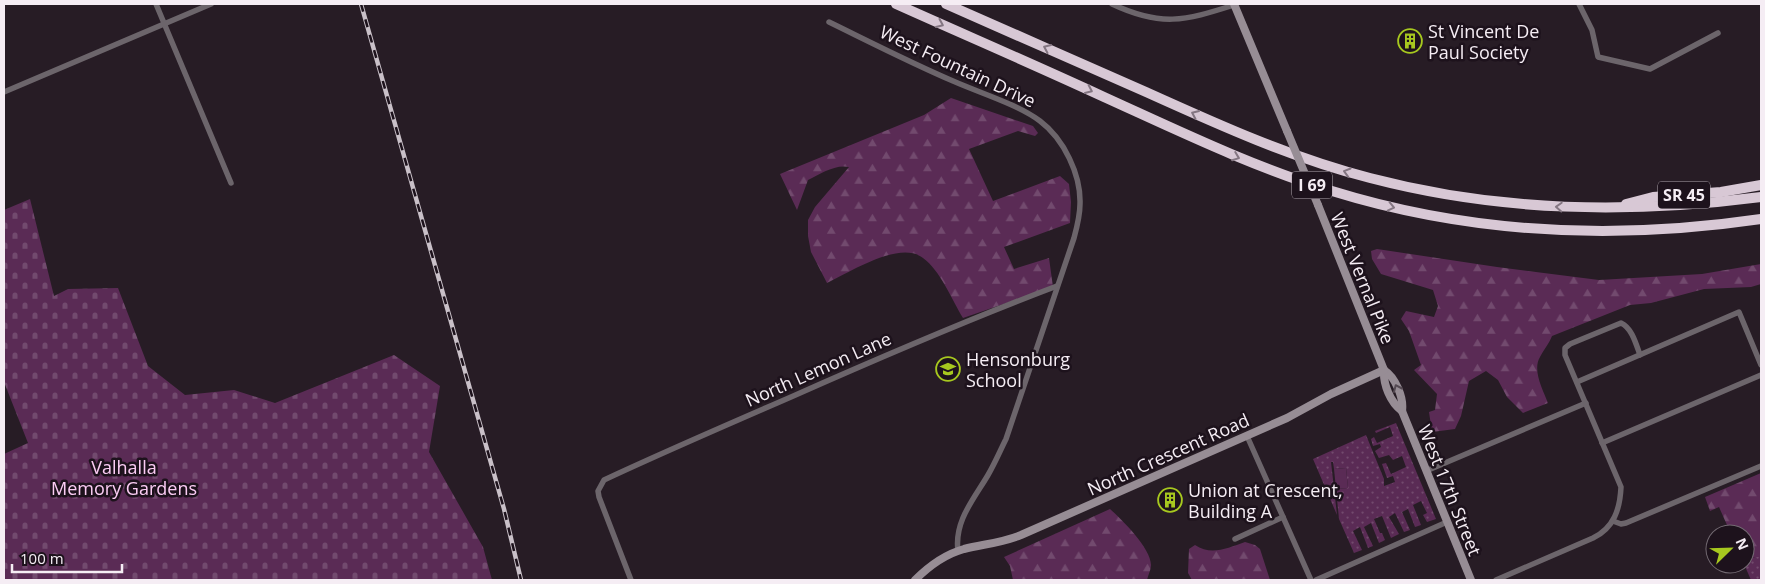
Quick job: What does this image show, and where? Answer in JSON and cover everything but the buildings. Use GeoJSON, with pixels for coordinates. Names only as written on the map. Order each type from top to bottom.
{"type":"FeatureCollection","features":[{"type":"Feature","properties":{"kind":"highway","name":"I 69"},"geometry":{"type":"LineString","coordinates":[[896,4],[1230,155],[1330,191],[1383,205],[1475,222],[1555,230],[1635,231],[1689,228],[1761,219]]}},
{"type":"Feature","properties":{"kind":"highway","name":"I 69"},"geometry":{"type":"LineString","coordinates":[[946,4],[1258,141],[1320,164],[1397,185],[1458,196],[1528,205],[1608,208],[1687,205],[1761,196]]}},
{"type":"Feature","properties":{"kind":"highway","name":"SR 45"},"geometry":{"type":"LineString","coordinates":[[1608,208],[1653,197],[1715,192],[1761,185]]}},
{"type":"Feature","properties":{"kind":"main road","name":"West Vernal Pike"},"geometry":{"type":"LineString","coordinates":[[1234,4],[1318,205],[1384,370]]}},
{"type":"Feature","properties":{"kind":"main road","name":"West 17th Street"},"geometry":{"type":"LineString","coordinates":[[1384,370],[1384,380],[1393,402],[1402,410],[1471,580]]}},
{"type":"Feature","properties":{"kind":"main road","name":"North Crescent Road"},"geometry":{"type":"LineString","coordinates":[[958,551],[997,544],[1021,536],[1287,418],[1331,394],[1384,370]]}},
{"type":"Feature","properties":{"kind":"main road"},"geometry":{"type":"LineString","coordinates":[[915,580],[937,562],[958,551]]}},
{"type":"Feature","properties":{"kind":"street"},"geometry":{"type":"LineString","coordinates":[[156,4],[231,183]]}},
{"type":"Feature","properties":{"kind":"street"},"geometry":{"type":"LineString","coordinates":[[4,92],[211,4]]}},
{"type":"Feature","properties":{"kind":"street"},"geometry":{"type":"LineString","coordinates":[[1112,4],[1134,14],[1168,20],[1193,17],[1234,4]]}},
{"type":"Feature","properties":{"kind":"street"},"geometry":{"type":"LineString","coordinates":[[1579,4],[1592,30],[1598,57],[1650,69],[1718,33]]}},
{"type":"Feature","properties":{"kind":"street","name":"West Fountain Drive"},"geometry":{"type":"LineString","coordinates":[[829,22],[952,81],[1031,116],[1055,137],[1066,153],[1075,173],[1080,205],[1076,230],[1006,439],[988,475],[964,514],[958,536],[958,551]]}},
{"type":"Feature","properties":{"kind":"street","name":"North Lemon Lane"},"geometry":{"type":"LineString","coordinates":[[631,580],[599,497],[598,491],[604,480],[701,435],[969,320],[1057,286]]}},
{"type":"Feature","properties":{"kind":"street"},"geometry":{"type":"LineString","coordinates":[[1577,382],[1739,312],[1761,365]]}},
{"type":"Feature","properties":{"kind":"street"},"geometry":{"type":"LineString","coordinates":[[1496,580],[1604,532],[1613,521],[1619,508],[1621,487],[1566,355],[1565,348],[1570,344],[1621,323],[1626,325],[1630,331],[1640,355]]}},
{"type":"Feature","properties":{"kind":"street"},"geometry":{"type":"LineString","coordinates":[[1602,443],[1761,375]]}},
{"type":"Feature","properties":{"kind":"street"},"geometry":{"type":"LineString","coordinates":[[1426,471],[1586,403]]}},
{"type":"Feature","properties":{"kind":"street"},"geometry":{"type":"LineString","coordinates":[[1247,436],[1311,580]]}},
{"type":"Feature","properties":{"kind":"street"},"geometry":{"type":"LineString","coordinates":[[1613,521],[1620,524],[1626,523],[1761,466]]}},
{"type":"Feature","properties":{"kind":"street"},"geometry":{"type":"LineString","coordinates":[[1235,539],[1283,517]]}},
{"type":"Feature","properties":{"kind":"street"},"geometry":{"type":"LineString","coordinates":[[1316,580],[1446,522]]}},
{"type":"Feature","properties":{"kind":"green space"},"geometry":{"type":"Polygon","coordinates":[[[951,98],[1033,126],[1038,133],[1035,136],[1018,131],[969,149],[993,201],[1060,176],[1069,184],[1071,202],[1070,223],[1004,247],[1014,269],[1049,258],[1053,287],[963,318],[935,270],[923,258],[913,253],[889,255],[827,283],[811,252],[808,220],[815,207],[849,167],[833,168],[808,180],[797,210],[780,174],[924,115],[951,98]]]}},
{"type":"Feature","properties":{"kind":"green space","name":"Valhalla Memory Gardens"},"geometry":{"type":"Polygon","coordinates":[[[30,199],[54,296],[68,289],[118,288],[148,366],[185,395],[234,390],[275,403],[394,355],[440,386],[429,452],[483,547],[492,580],[4,580],[4,454],[28,443],[4,382],[4,210],[30,199]]]}},
{"type":"Feature","properties":{"kind":"green space"},"geometry":{"type":"Polygon","coordinates":[[[1377,249],[1599,280],[1702,274],[1761,264],[1761,284],[1751,287],[1704,289],[1651,303],[1630,305],[1552,336],[1540,357],[1537,368],[1539,380],[1548,403],[1523,413],[1507,397],[1498,380],[1486,371],[1469,381],[1461,416],[1455,429],[1432,432],[1429,412],[1435,410],[1437,394],[1414,370],[1421,365],[1409,331],[1401,319],[1406,311],[1434,317],[1438,306],[1433,290],[1381,274],[1372,259],[1371,251],[1377,249]]]}},
{"type":"Feature","properties":{"kind":"green space"},"geometry":{"type":"Polygon","coordinates":[[[1396,423],[1436,519],[1427,522],[1423,515],[1427,513],[1421,501],[1413,505],[1421,525],[1415,527],[1408,509],[1402,512],[1410,530],[1404,532],[1395,513],[1389,517],[1399,534],[1391,538],[1382,516],[1374,519],[1385,540],[1379,543],[1371,523],[1364,527],[1373,546],[1368,548],[1360,527],[1353,531],[1362,550],[1354,553],[1339,519],[1336,489],[1348,488],[1346,468],[1334,469],[1333,462],[1331,462],[1337,515],[1313,459],[1366,435],[1384,479],[1384,486],[1395,482],[1393,476],[1387,478],[1382,464],[1386,463],[1391,474],[1406,467],[1402,456],[1393,460],[1389,455],[1379,458],[1375,451],[1381,447],[1380,444],[1373,446],[1371,439],[1374,437],[1377,443],[1393,436],[1390,427],[1376,433],[1375,431],[1396,423]]]}},
{"type":"Feature","properties":{"kind":"green space"},"geometry":{"type":"Polygon","coordinates":[[[1346,468],[1348,488],[1336,489],[1334,469],[1346,468]]]}},
{"type":"Feature","properties":{"kind":"green space"},"geometry":{"type":"Polygon","coordinates":[[[1761,473],[1761,557],[1755,557],[1755,524],[1727,524],[1719,507],[1710,511],[1705,497],[1761,473]]]}},
{"type":"Feature","properties":{"kind":"green space"},"geometry":{"type":"Polygon","coordinates":[[[1110,509],[1135,535],[1150,558],[1151,569],[1147,580],[1013,580],[1010,566],[1004,557],[1110,509]]]}},
{"type":"Feature","properties":{"kind":"green space"},"geometry":{"type":"Polygon","coordinates":[[[1245,542],[1255,545],[1260,549],[1270,580],[1192,580],[1188,573],[1189,549],[1195,545],[1207,550],[1220,550],[1245,542]]]}},
{"type":"Feature","properties":{"kind":"green space"},"geometry":{"type":"Polygon","coordinates":[[[1755,557],[1761,557],[1761,580],[1751,580],[1748,574],[1755,574],[1755,557]]]}},
{"type":"Feature","properties":{"kind":"railway"},"geometry":{"type":"LineString","coordinates":[[361,4],[504,509],[521,580]]}},
{"type":"Feature","properties":{"kind":"place","name":"St Vincent De Paul Society"},"geometry":{"type":"Point","coordinates":[1410,41]}},
{"type":"Feature","properties":{"kind":"place","name":"Hensonburg School"},"geometry":{"type":"Point","coordinates":[948,369]}},
{"type":"Feature","properties":{"kind":"place","name":"Union at Crescent, Building A"},"geometry":{"type":"Point","coordinates":[1170,500]}}]}
